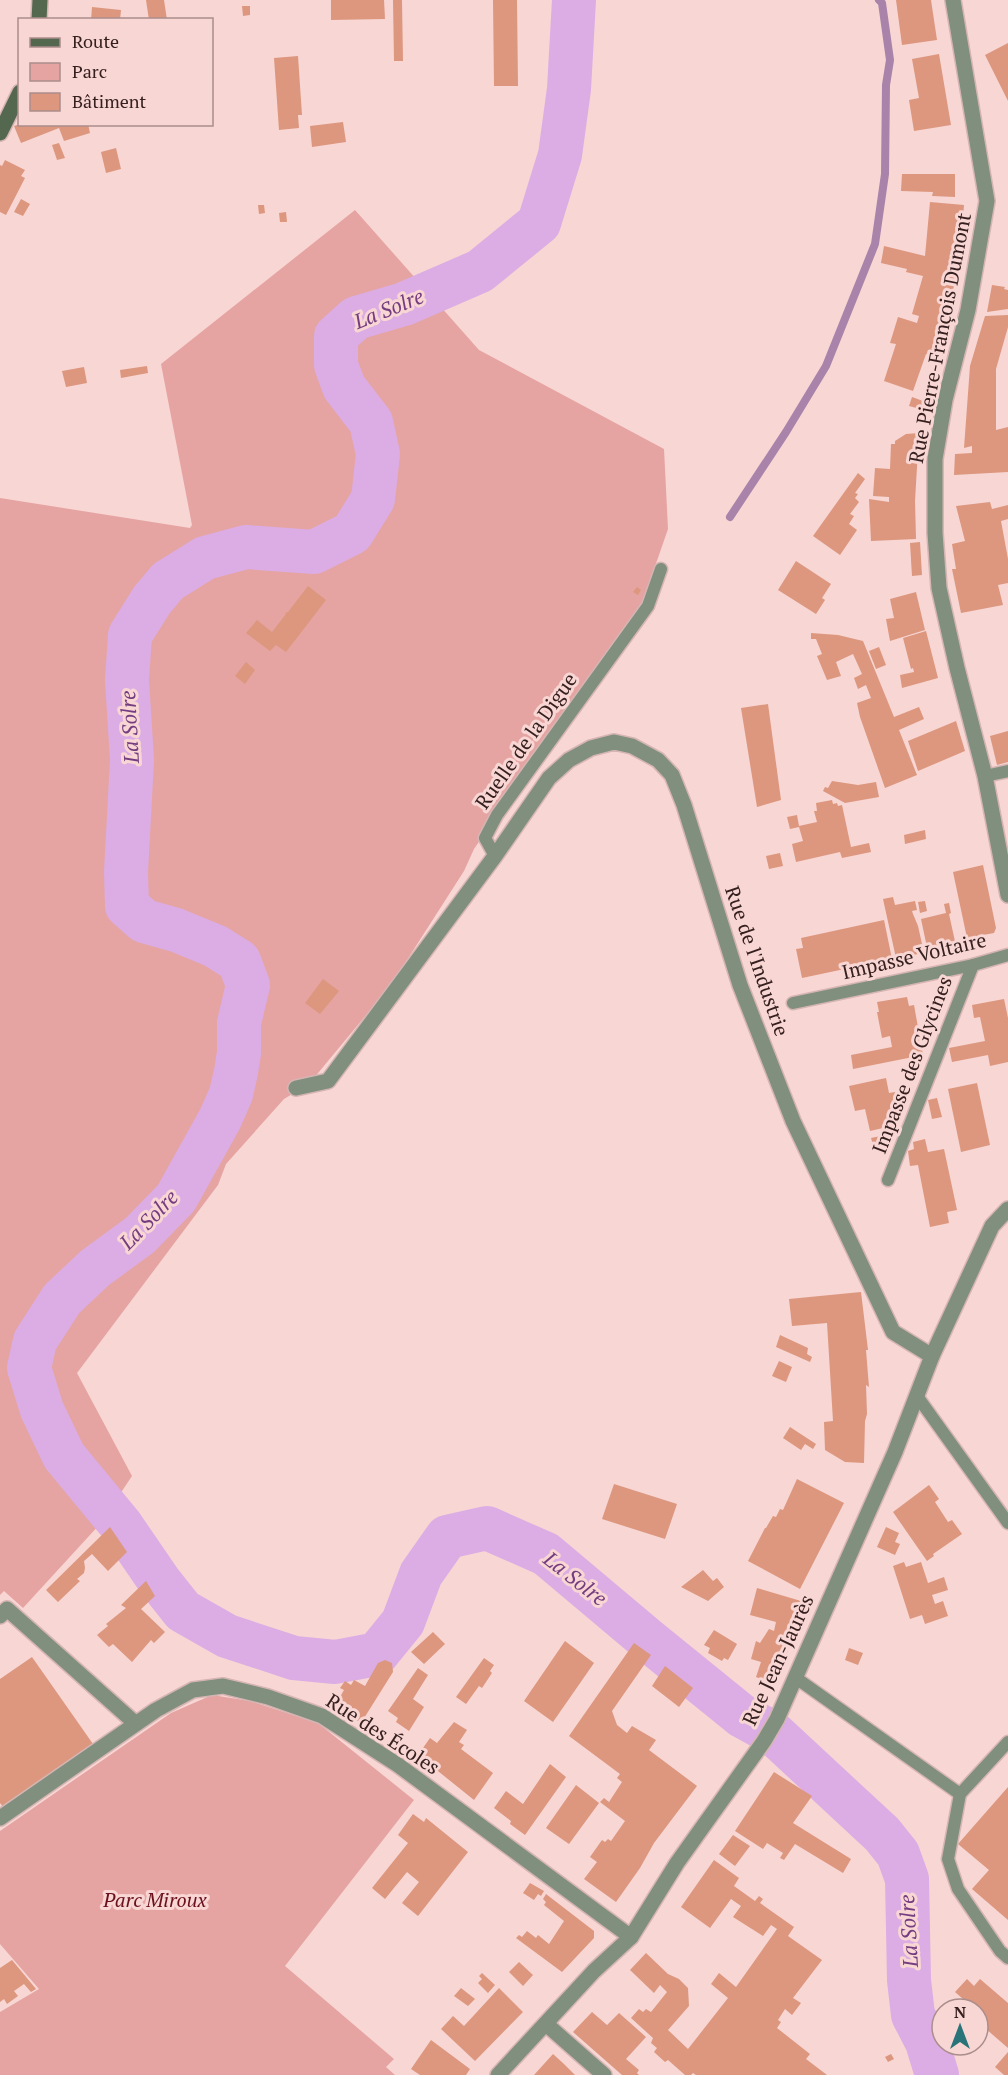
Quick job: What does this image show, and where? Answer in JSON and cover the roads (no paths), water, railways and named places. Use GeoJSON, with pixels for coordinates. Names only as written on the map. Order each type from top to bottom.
{"type":"FeatureCollection","features":[{"type":"Feature","properties":{"kind":"street"},"geometry":{"type":"LineString","coordinates":[[39,18],[40,0]]}},
{"type":"Feature","properties":{"kind":"street","name":"Rue Pierre-François Dumont"},"geometry":{"type":"LineString","coordinates":[[953,0],[987,201],[968,310],[945,400],[935,459],[935,534],[939,588],[985,776],[1008,895]]}},
{"type":"Feature","properties":{"kind":"street"},"geometry":{"type":"LineString","coordinates":[[1,131],[18,96]]}},
{"type":"Feature","properties":{"kind":"street","name":"Rue de l'Industrie"},"geometry":{"type":"LineString","coordinates":[[495,856],[549,778],[569,760],[591,748],[614,742],[632,746],[658,760],[672,775],[684,805],[740,985],[794,1121],[893,1332],[932,1356]]}},
{"type":"Feature","properties":{"kind":"street"},"geometry":{"type":"LineString","coordinates":[[296,1088],[328,1080],[495,856]]}},
{"type":"Feature","properties":{"kind":"street","name":"Rue Jean-Jaurès"},"geometry":{"type":"LineString","coordinates":[[498,2075],[594,1971],[631,1937],[677,1863],[764,1741],[777,1719],[895,1452],[932,1356],[992,1226],[1008,1209]]}},
{"type":"Feature","properties":{"kind":"street"},"geometry":{"type":"LineString","coordinates":[[3,1613],[135,1724]]}},
{"type":"Feature","properties":{"kind":"street","name":"Rue des Écoles"},"geometry":{"type":"LineString","coordinates":[[0,1818],[135,1724],[193,1690],[223,1686],[268,1697],[322,1716],[398,1765],[631,1937]]}},
{"type":"Feature","properties":{"kind":"street"},"geometry":{"type":"LineString","coordinates":[[546,2024],[604,2075]]}},
{"type":"Feature","properties":{"kind":"lane","name":"Ruelle de la Digue"},"geometry":{"type":"LineString","coordinates":[[495,856],[485,838],[497,815],[648,606],[661,569]]}},
{"type":"Feature","properties":{"kind":"lane"},"geometry":{"type":"LineString","coordinates":[[985,776],[1008,771]]}},
{"type":"Feature","properties":{"kind":"lane","name":"Impasse Voltaire"},"geometry":{"type":"LineString","coordinates":[[793,1003],[973,965],[1008,955]]}},
{"type":"Feature","properties":{"kind":"lane","name":"Impasse des Glycines"},"geometry":{"type":"LineString","coordinates":[[888,1180],[973,965]]}},
{"type":"Feature","properties":{"kind":"lane"},"geometry":{"type":"LineString","coordinates":[[916,1396],[1008,1523]]}},
{"type":"Feature","properties":{"kind":"lane"},"geometry":{"type":"LineString","coordinates":[[795,1678],[960,1794]]}},
{"type":"Feature","properties":{"kind":"lane"},"geometry":{"type":"LineString","coordinates":[[1008,1742],[960,1794],[948,1859],[958,1890],[1000,1951],[1008,1958]]}},
{"type":"Feature","properties":{"kind":"waterway","name":"La Solre"},"geometry":{"type":"LineString","coordinates":[[574,0],[569,89],[560,155],[539,223],[480,271],[404,304],[356,318],[336,336],[336,365],[344,387],[371,422],[378,454],[373,499],[352,533],[314,552],[246,547],[205,558],[168,581],[152,600],[130,635],[127,680],[132,760],[126,872],[127,906],[144,921],[176,930],[215,946],[239,961],[248,985],[239,1023],[239,1053],[231,1094],[220,1119],[176,1198],[140,1235],[95,1268],[62,1299],[35,1341],[29,1368],[42,1410],[64,1456],[121,1525],[183,1611],[227,1636],[294,1658],[335,1662],[377,1654],[403,1622],[421,1574],[447,1537],[487,1528],[546,1554],[742,1716],[773,1733],[882,1834],[898,1854],[907,1879],[909,1980],[913,2015],[927,2042],[937,2075]]}},
{"type":"Feature","properties":{"kind":"waterway"},"geometry":{"type":"LineString","coordinates":[[730,517],[826,366],[875,244],[885,174],[886,85],[890,60],[882,3],[879,0]]}},
{"type":"Feature","properties":{"kind":"park label","name":"Parc Miroux"},"geometry":{"type":"Point","coordinates":[155,1900]}}]}
